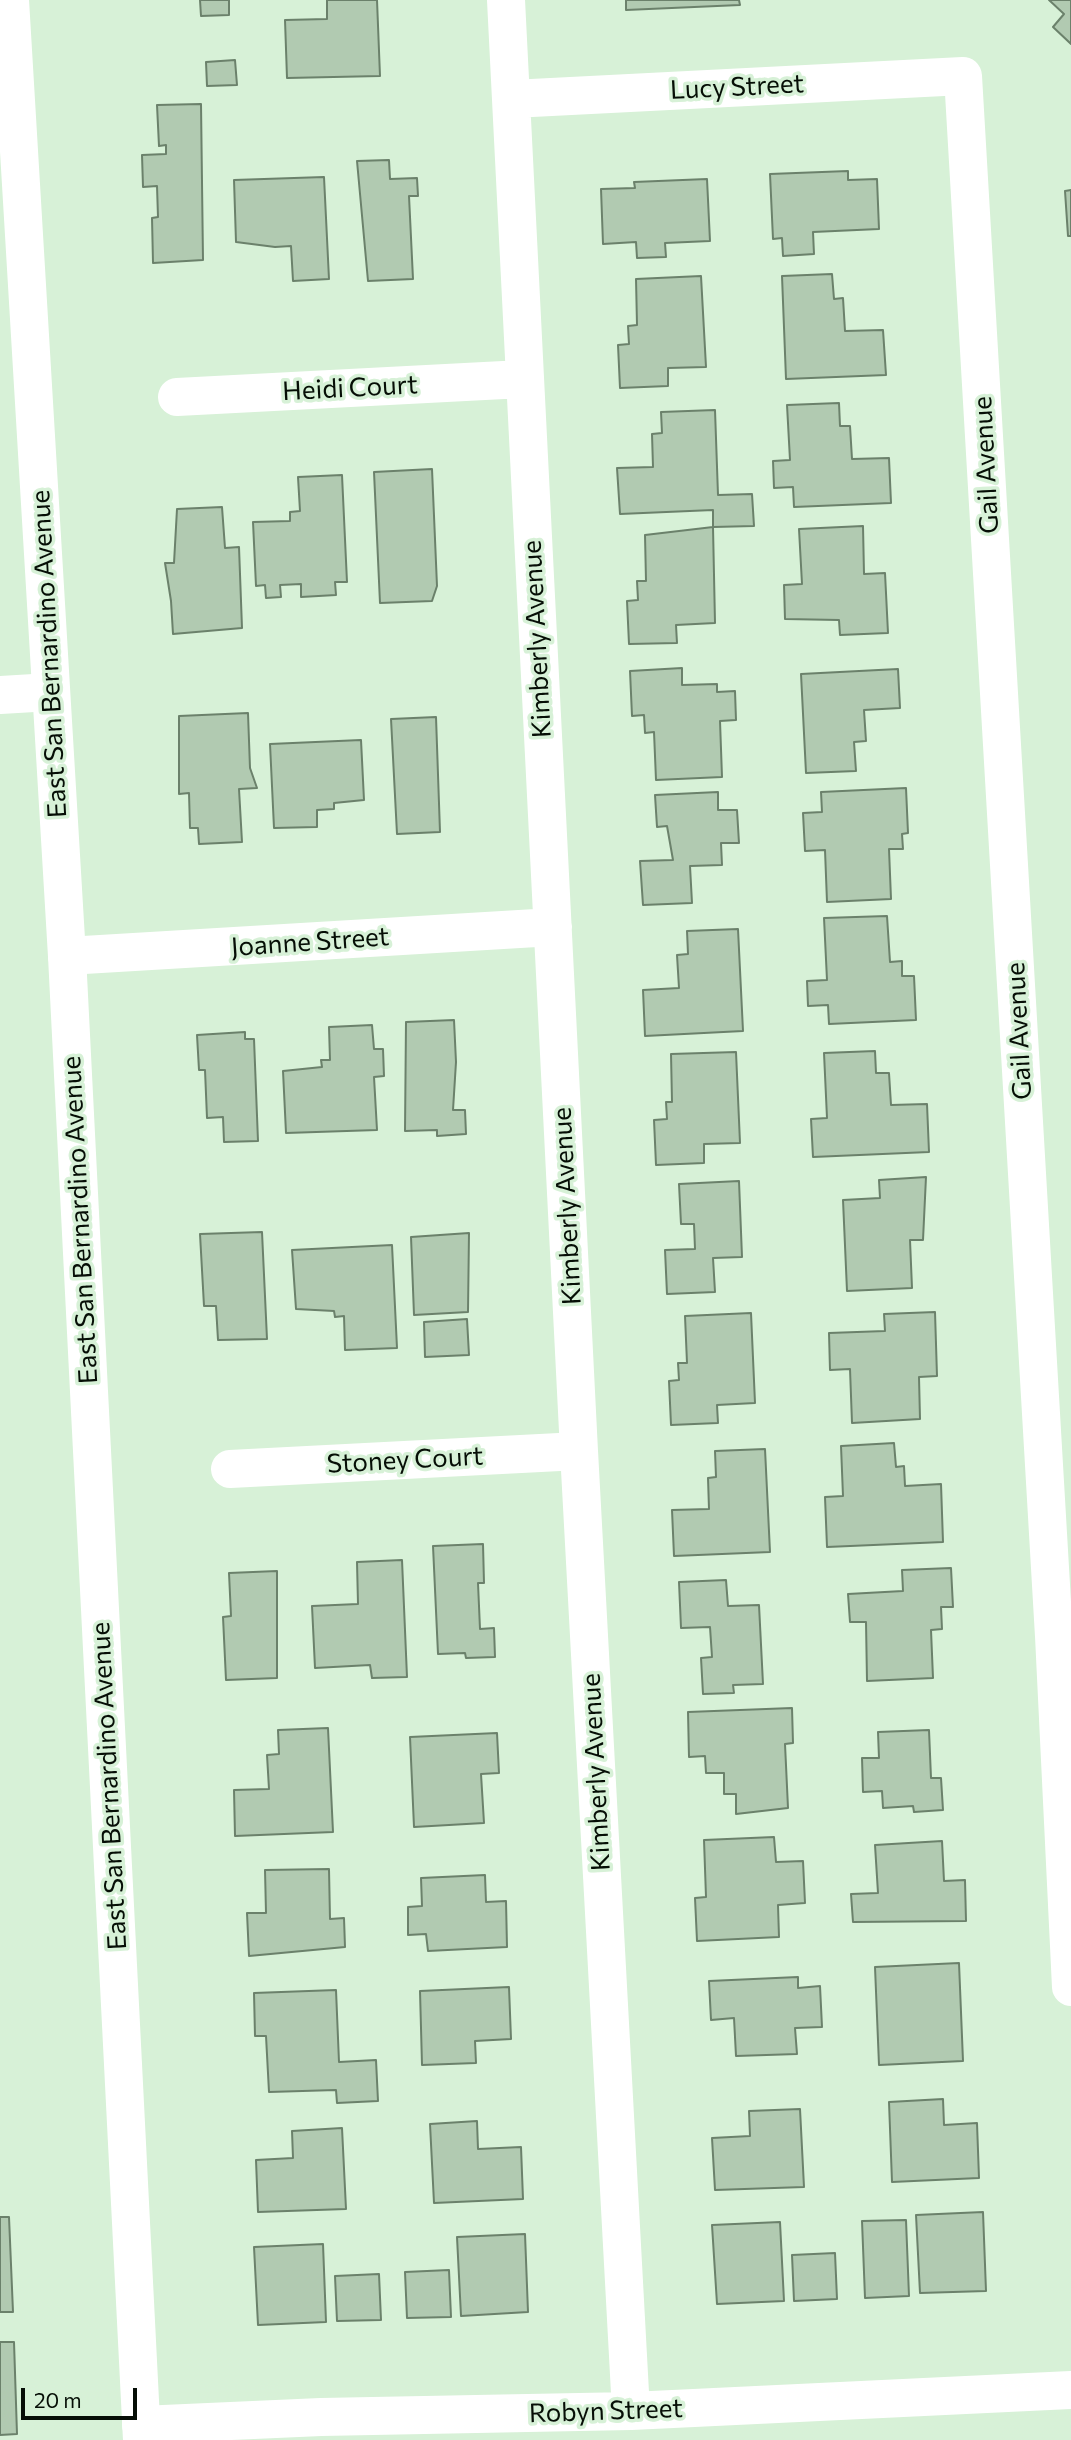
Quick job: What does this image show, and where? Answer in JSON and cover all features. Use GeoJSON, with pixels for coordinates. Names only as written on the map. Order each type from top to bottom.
{"type":"FeatureCollection","features":[{"type":"Feature","properties":{"kind":"street","name":"East San Bernardino Avenue"},"geometry":{"type":"LineString","coordinates":[[10,0],[67,956],[142,2432]]}},
{"type":"Feature","properties":{"kind":"street","name":"Kimberly Avenue"},"geometry":{"type":"LineString","coordinates":[[506,0],[523,379],[631,2411]]}},
{"type":"Feature","properties":{"kind":"street","name":"Lucy Street"},"geometry":{"type":"LineString","coordinates":[[512,99],[963,76]]}},
{"type":"Feature","properties":{"kind":"street","name":"Gail Avenue"},"geometry":{"type":"LineString","coordinates":[[963,76],[1063,1635],[1071,1987]]}},
{"type":"Feature","properties":{"kind":"street","name":"Heidi Court"},"geometry":{"type":"LineString","coordinates":[[177,397],[523,379]]}},
{"type":"Feature","properties":{"kind":"street"},"geometry":{"type":"LineString","coordinates":[[0,695],[51,692]]}},
{"type":"Feature","properties":{"kind":"street","name":"Joanne Street"},"geometry":{"type":"LineString","coordinates":[[67,956],[553,927]]}},
{"type":"Feature","properties":{"kind":"street","name":"Stoney Court"},"geometry":{"type":"LineString","coordinates":[[230,1469],[579,1451]]}},
{"type":"Feature","properties":{"kind":"street","name":"Robyn Street"},"geometry":{"type":"LineString","coordinates":[[142,2432],[321,2417],[631,2411],[1071,2390]]}},
{"type":"Feature","properties":{"kind":"building"},"geometry":{"type":"Polygon","coordinates":[[[200,0],[229,0],[229,15],[201,16],[200,0]]]}},
{"type":"Feature","properties":{"kind":"building"},"geometry":{"type":"Polygon","coordinates":[[[327,0],[377,0],[380,76],[287,78],[285,20],[327,19],[327,0]]]}},
{"type":"Feature","properties":{"kind":"building"},"geometry":{"type":"Polygon","coordinates":[[[626,0],[739,0],[740,5],[626,10],[626,0]]]}},
{"type":"Feature","properties":{"kind":"building"},"geometry":{"type":"Polygon","coordinates":[[[1049,0],[1071,0],[1071,44],[1053,27],[1064,14],[1049,0]]]}},
{"type":"Feature","properties":{"kind":"building"},"geometry":{"type":"Polygon","coordinates":[[[235,60],[237,85],[207,86],[206,62],[235,60]]]}},
{"type":"Feature","properties":{"kind":"building"},"geometry":{"type":"Polygon","coordinates":[[[201,104],[203,260],[153,263],[152,218],[158,217],[157,186],[143,187],[142,155],[166,154],[166,145],[159,146],[157,105],[201,104]]]}},
{"type":"Feature","properties":{"kind":"building"},"geometry":{"type":"Polygon","coordinates":[[[389,160],[390,179],[417,178],[418,196],[409,196],[413,279],[368,281],[357,161],[389,160]]]}},
{"type":"Feature","properties":{"kind":"building"},"geometry":{"type":"Polygon","coordinates":[[[848,171],[848,180],[877,179],[879,229],[813,232],[814,254],[783,256],[782,238],[773,239],[770,174],[848,171]]]}},
{"type":"Feature","properties":{"kind":"building"},"geometry":{"type":"Polygon","coordinates":[[[324,177],[329,279],[293,281],[291,246],[275,247],[236,242],[234,180],[324,177]]]}},
{"type":"Feature","properties":{"kind":"building"},"geometry":{"type":"Polygon","coordinates":[[[707,179],[710,241],[665,243],[666,257],[637,258],[636,242],[603,244],[601,189],[635,188],[634,182],[707,179]]]}},
{"type":"Feature","properties":{"kind":"building"},"geometry":{"type":"Polygon","coordinates":[[[1071,190],[1071,236],[1068,236],[1065,191],[1071,190]]]}},
{"type":"Feature","properties":{"kind":"building"},"geometry":{"type":"Polygon","coordinates":[[[832,274],[834,299],[843,298],[845,331],[883,330],[886,375],[786,379],[782,276],[832,274]]]}},
{"type":"Feature","properties":{"kind":"building"},"geometry":{"type":"Polygon","coordinates":[[[701,276],[706,367],[668,368],[668,386],[620,388],[618,345],[629,344],[628,326],[637,325],[636,279],[701,276]]]}},
{"type":"Feature","properties":{"kind":"building"},"geometry":{"type":"Polygon","coordinates":[[[839,403],[840,426],[850,426],[852,459],[889,458],[891,503],[794,507],[793,487],[774,488],[773,461],[790,460],[787,405],[839,403]]]}},
{"type":"Feature","properties":{"kind":"building"},"geometry":{"type":"Polygon","coordinates":[[[715,410],[718,495],[752,494],[754,526],[713,527],[713,510],[620,514],[617,468],[653,467],[652,434],[662,433],[661,412],[715,410]]]}},
{"type":"Feature","properties":{"kind":"building"},"geometry":{"type":"Polygon","coordinates":[[[432,469],[437,586],[432,601],[380,603],[374,472],[432,469]]]}},
{"type":"Feature","properties":{"kind":"building"},"geometry":{"type":"Polygon","coordinates":[[[342,475],[347,582],[335,582],[336,595],[301,597],[301,584],[280,585],[281,597],[266,598],[265,585],[256,586],[253,522],[290,521],[290,512],[300,511],[298,477],[342,475]]]}},
{"type":"Feature","properties":{"kind":"building"},"geometry":{"type":"Polygon","coordinates":[[[222,507],[225,548],[239,547],[242,628],[173,634],[165,563],[174,563],[177,509],[222,507]]]}},
{"type":"Feature","properties":{"kind":"building"},"geometry":{"type":"Polygon","coordinates":[[[863,526],[864,574],[885,573],[888,633],[840,635],[839,620],[785,619],[784,585],[802,584],[799,529],[863,526]]]}},
{"type":"Feature","properties":{"kind":"building"},"geometry":{"type":"Polygon","coordinates":[[[713,527],[715,623],[676,625],[677,643],[629,644],[627,601],[638,600],[637,581],[646,581],[645,535],[713,527]]]}},
{"type":"Feature","properties":{"kind":"building"},"geometry":{"type":"Polygon","coordinates":[[[682,668],[682,685],[717,684],[717,692],[735,691],[736,720],[720,721],[722,777],[656,780],[654,732],[645,733],[644,715],[632,716],[630,671],[682,668]]]}},
{"type":"Feature","properties":{"kind":"building"},"geometry":{"type":"Polygon","coordinates":[[[898,669],[900,708],[864,710],[866,741],[854,742],[856,771],[806,773],[801,674],[898,669]]]}},
{"type":"Feature","properties":{"kind":"building"},"geometry":{"type":"Polygon","coordinates":[[[248,713],[250,768],[257,788],[239,789],[242,842],[199,844],[198,828],[190,828],[189,793],[179,794],[179,716],[248,713]]]}},
{"type":"Feature","properties":{"kind":"building"},"geometry":{"type":"Polygon","coordinates":[[[436,717],[440,832],[397,834],[391,719],[436,717]]]}},
{"type":"Feature","properties":{"kind":"building"},"geometry":{"type":"Polygon","coordinates":[[[361,740],[364,800],[334,803],[334,809],[317,810],[317,827],[274,828],[270,744],[361,740]]]}},
{"type":"Feature","properties":{"kind":"building"},"geometry":{"type":"Polygon","coordinates":[[[906,788],[908,833],[902,834],[903,849],[889,849],[891,899],[827,902],[825,850],[805,851],[803,813],[822,812],[821,792],[906,788]]]}},
{"type":"Feature","properties":{"kind":"building"},"geometry":{"type":"Polygon","coordinates":[[[718,792],[718,810],[737,810],[739,843],[721,843],[722,865],[690,866],[692,903],[643,905],[640,861],[673,860],[667,826],[657,827],[655,795],[718,792]]]}},
{"type":"Feature","properties":{"kind":"building"},"geometry":{"type":"Polygon","coordinates":[[[887,916],[890,962],[902,961],[902,976],[914,976],[916,1020],[829,1024],[828,1005],[808,1006],[807,981],[827,980],[824,918],[887,916]]]}},
{"type":"Feature","properties":{"kind":"building"},"geometry":{"type":"Polygon","coordinates":[[[738,929],[743,1031],[645,1036],[643,990],[679,988],[677,955],[688,954],[687,931],[738,929]]]}},
{"type":"Feature","properties":{"kind":"building"},"geometry":{"type":"Polygon","coordinates":[[[454,1020],[456,1062],[453,1110],[465,1110],[466,1134],[437,1136],[437,1130],[405,1131],[406,1022],[454,1020]]]}},
{"type":"Feature","properties":{"kind":"building"},"geometry":{"type":"Polygon","coordinates":[[[372,1025],[374,1049],[383,1049],[384,1076],[374,1077],[377,1130],[286,1133],[283,1071],[322,1067],[321,1060],[330,1060],[329,1027],[372,1025]]]}},
{"type":"Feature","properties":{"kind":"building"},"geometry":{"type":"Polygon","coordinates":[[[245,1032],[245,1039],[254,1039],[258,1141],[224,1142],[223,1117],[207,1118],[205,1070],[199,1070],[197,1035],[245,1032]]]}},
{"type":"Feature","properties":{"kind":"building"},"geometry":{"type":"Polygon","coordinates":[[[875,1051],[876,1073],[889,1073],[891,1105],[927,1104],[929,1152],[813,1157],[811,1119],[827,1118],[824,1053],[875,1051]]]}},
{"type":"Feature","properties":{"kind":"building"},"geometry":{"type":"Polygon","coordinates":[[[736,1052],[740,1143],[704,1144],[704,1163],[656,1165],[654,1120],[667,1119],[666,1102],[672,1102],[671,1054],[736,1052]]]}},
{"type":"Feature","properties":{"kind":"building"},"geometry":{"type":"Polygon","coordinates":[[[926,1177],[923,1240],[910,1240],[912,1288],[847,1291],[843,1200],[880,1198],[879,1180],[926,1177]]]}},
{"type":"Feature","properties":{"kind":"building"},"geometry":{"type":"Polygon","coordinates":[[[739,1181],[742,1257],[713,1258],[715,1292],[667,1294],[665,1250],[695,1249],[694,1224],[681,1224],[679,1184],[739,1181]]]}},
{"type":"Feature","properties":{"kind":"building"},"geometry":{"type":"Polygon","coordinates":[[[262,1232],[267,1339],[218,1340],[216,1306],[204,1306],[200,1234],[262,1232]]]}},
{"type":"Feature","properties":{"kind":"building"},"geometry":{"type":"Polygon","coordinates":[[[469,1233],[468,1312],[414,1315],[411,1237],[469,1233]]]}},
{"type":"Feature","properties":{"kind":"building"},"geometry":{"type":"Polygon","coordinates":[[[392,1245],[397,1348],[345,1350],[344,1316],[335,1317],[334,1311],[296,1309],[292,1250],[392,1245]]]}},
{"type":"Feature","properties":{"kind":"building"},"geometry":{"type":"Polygon","coordinates":[[[935,1312],[937,1376],[919,1377],[920,1419],[852,1423],[850,1369],[830,1370],[829,1333],[885,1331],[884,1314],[935,1312]]]}},
{"type":"Feature","properties":{"kind":"building"},"geometry":{"type":"Polygon","coordinates":[[[751,1313],[755,1403],[717,1405],[718,1423],[671,1425],[669,1381],[679,1380],[678,1363],[687,1363],[685,1316],[751,1313]]]}},
{"type":"Feature","properties":{"kind":"building"},"geometry":{"type":"Polygon","coordinates":[[[467,1319],[469,1355],[425,1357],[424,1322],[467,1319]]]}},
{"type":"Feature","properties":{"kind":"building"},"geometry":{"type":"Polygon","coordinates":[[[894,1443],[896,1467],[904,1466],[905,1486],[941,1484],[943,1542],[827,1547],[825,1497],[843,1496],[841,1446],[894,1443]]]}},
{"type":"Feature","properties":{"kind":"building"},"geometry":{"type":"Polygon","coordinates":[[[765,1449],[770,1552],[674,1556],[672,1510],[709,1509],[708,1478],[716,1477],[715,1451],[765,1449]]]}},
{"type":"Feature","properties":{"kind":"building"},"geometry":{"type":"Polygon","coordinates":[[[483,1544],[484,1583],[478,1583],[480,1629],[494,1628],[495,1657],[466,1658],[465,1653],[438,1654],[433,1546],[483,1544]]]}},
{"type":"Feature","properties":{"kind":"building"},"geometry":{"type":"Polygon","coordinates":[[[402,1560],[407,1677],[372,1678],[370,1665],[315,1668],[312,1606],[358,1604],[357,1562],[402,1560]]]}},
{"type":"Feature","properties":{"kind":"building"},"geometry":{"type":"Polygon","coordinates":[[[951,1568],[953,1607],[941,1607],[942,1629],[931,1630],[933,1678],[867,1681],[866,1622],[850,1622],[848,1594],[903,1591],[902,1570],[951,1568]]]}},
{"type":"Feature","properties":{"kind":"building"},"geometry":{"type":"Polygon","coordinates":[[[277,1571],[277,1678],[226,1680],[223,1617],[231,1616],[229,1573],[277,1571]]]}},
{"type":"Feature","properties":{"kind":"building"},"geometry":{"type":"Polygon","coordinates":[[[726,1580],[728,1606],[759,1605],[763,1684],[733,1685],[734,1693],[703,1694],[701,1658],[712,1657],[710,1627],[681,1628],[679,1582],[726,1580]]]}},
{"type":"Feature","properties":{"kind":"building"},"geometry":{"type":"Polygon","coordinates":[[[792,1708],[793,1743],[785,1744],[788,1808],[736,1814],[736,1794],[724,1794],[724,1773],[706,1773],[705,1756],[689,1757],[688,1712],[792,1708]]]}},
{"type":"Feature","properties":{"kind":"building"},"geometry":{"type":"Polygon","coordinates":[[[328,1728],[333,1832],[235,1836],[234,1790],[269,1789],[267,1755],[279,1754],[278,1730],[328,1728]]]}},
{"type":"Feature","properties":{"kind":"building"},"geometry":{"type":"Polygon","coordinates":[[[929,1730],[931,1778],[941,1778],[943,1810],[914,1812],[913,1806],[883,1808],[882,1791],[863,1792],[862,1758],[879,1758],[878,1732],[929,1730]]]}},
{"type":"Feature","properties":{"kind":"building"},"geometry":{"type":"Polygon","coordinates":[[[497,1733],[499,1773],[481,1774],[484,1823],[414,1827],[410,1737],[497,1733]]]}},
{"type":"Feature","properties":{"kind":"building"},"geometry":{"type":"Polygon","coordinates":[[[774,1837],[776,1862],[803,1861],[805,1903],[778,1905],[779,1937],[697,1941],[695,1898],[706,1897],[704,1840],[774,1837]]]}},
{"type":"Feature","properties":{"kind":"building"},"geometry":{"type":"Polygon","coordinates":[[[942,1841],[944,1881],[965,1880],[966,1921],[853,1922],[851,1894],[878,1893],[875,1845],[942,1841]]]}},
{"type":"Feature","properties":{"kind":"building"},"geometry":{"type":"Polygon","coordinates":[[[329,1869],[330,1919],[344,1918],[345,1947],[249,1956],[247,1913],[266,1913],[265,1870],[329,1869]]]}},
{"type":"Feature","properties":{"kind":"building"},"geometry":{"type":"Polygon","coordinates":[[[485,1875],[486,1902],[506,1901],[507,1947],[428,1951],[426,1934],[408,1935],[408,1907],[422,1906],[421,1878],[485,1875]]]}},
{"type":"Feature","properties":{"kind":"building"},"geometry":{"type":"Polygon","coordinates":[[[959,1963],[963,2061],[879,2065],[875,1967],[959,1963]]]}},
{"type":"Feature","properties":{"kind":"building"},"geometry":{"type":"Polygon","coordinates":[[[798,1977],[798,1988],[820,1986],[822,2027],[795,2028],[797,2054],[736,2056],[734,2018],[711,2020],[709,1981],[798,1977]]]}},
{"type":"Feature","properties":{"kind":"building"},"geometry":{"type":"Polygon","coordinates":[[[509,1987],[511,2039],[475,2041],[476,2063],[422,2065],[420,1991],[509,1987]]]}},
{"type":"Feature","properties":{"kind":"building"},"geometry":{"type":"Polygon","coordinates":[[[336,1990],[339,2062],[376,2060],[378,2101],[337,2103],[336,2090],[269,2092],[266,2036],[255,2036],[254,1993],[336,1990]]]}},
{"type":"Feature","properties":{"kind":"building"},"geometry":{"type":"Polygon","coordinates":[[[943,2099],[944,2125],[977,2123],[979,2178],[892,2182],[889,2102],[943,2099]]]}},
{"type":"Feature","properties":{"kind":"building"},"geometry":{"type":"Polygon","coordinates":[[[800,2109],[804,2187],[715,2190],[712,2138],[750,2136],[749,2111],[800,2109]]]}},
{"type":"Feature","properties":{"kind":"building"},"geometry":{"type":"Polygon","coordinates":[[[477,2121],[478,2149],[521,2147],[523,2199],[434,2203],[430,2124],[477,2121]]]}},
{"type":"Feature","properties":{"kind":"building"},"geometry":{"type":"Polygon","coordinates":[[[342,2128],[346,2209],[258,2212],[256,2160],[293,2158],[292,2131],[342,2128]]]}},
{"type":"Feature","properties":{"kind":"building"},"geometry":{"type":"Polygon","coordinates":[[[983,2212],[986,2291],[920,2293],[916,2215],[983,2212]]]}},
{"type":"Feature","properties":{"kind":"building"},"geometry":{"type":"Polygon","coordinates":[[[0,2217],[9,2217],[13,2312],[0,2312],[0,2217]]]}},
{"type":"Feature","properties":{"kind":"building"},"geometry":{"type":"Polygon","coordinates":[[[906,2220],[909,2296],[865,2298],[862,2221],[906,2220]]]}},
{"type":"Feature","properties":{"kind":"building"},"geometry":{"type":"Polygon","coordinates":[[[780,2222],[784,2301],[717,2304],[712,2225],[780,2222]]]}},
{"type":"Feature","properties":{"kind":"building"},"geometry":{"type":"Polygon","coordinates":[[[525,2234],[528,2312],[461,2316],[457,2237],[525,2234]]]}},
{"type":"Feature","properties":{"kind":"building"},"geometry":{"type":"Polygon","coordinates":[[[323,2244],[326,2322],[258,2325],[254,2247],[323,2244]]]}},
{"type":"Feature","properties":{"kind":"building"},"geometry":{"type":"Polygon","coordinates":[[[835,2253],[837,2299],[794,2301],[792,2255],[835,2253]]]}},
{"type":"Feature","properties":{"kind":"building"},"geometry":{"type":"Polygon","coordinates":[[[449,2270],[451,2317],[407,2318],[405,2272],[449,2270]]]}},
{"type":"Feature","properties":{"kind":"building"},"geometry":{"type":"Polygon","coordinates":[[[379,2274],[381,2320],[337,2321],[335,2276],[379,2274]]]}},
{"type":"Feature","properties":{"kind":"building"},"geometry":{"type":"Polygon","coordinates":[[[0,2342],[14,2342],[17,2434],[0,2435],[0,2342]]]}}]}
